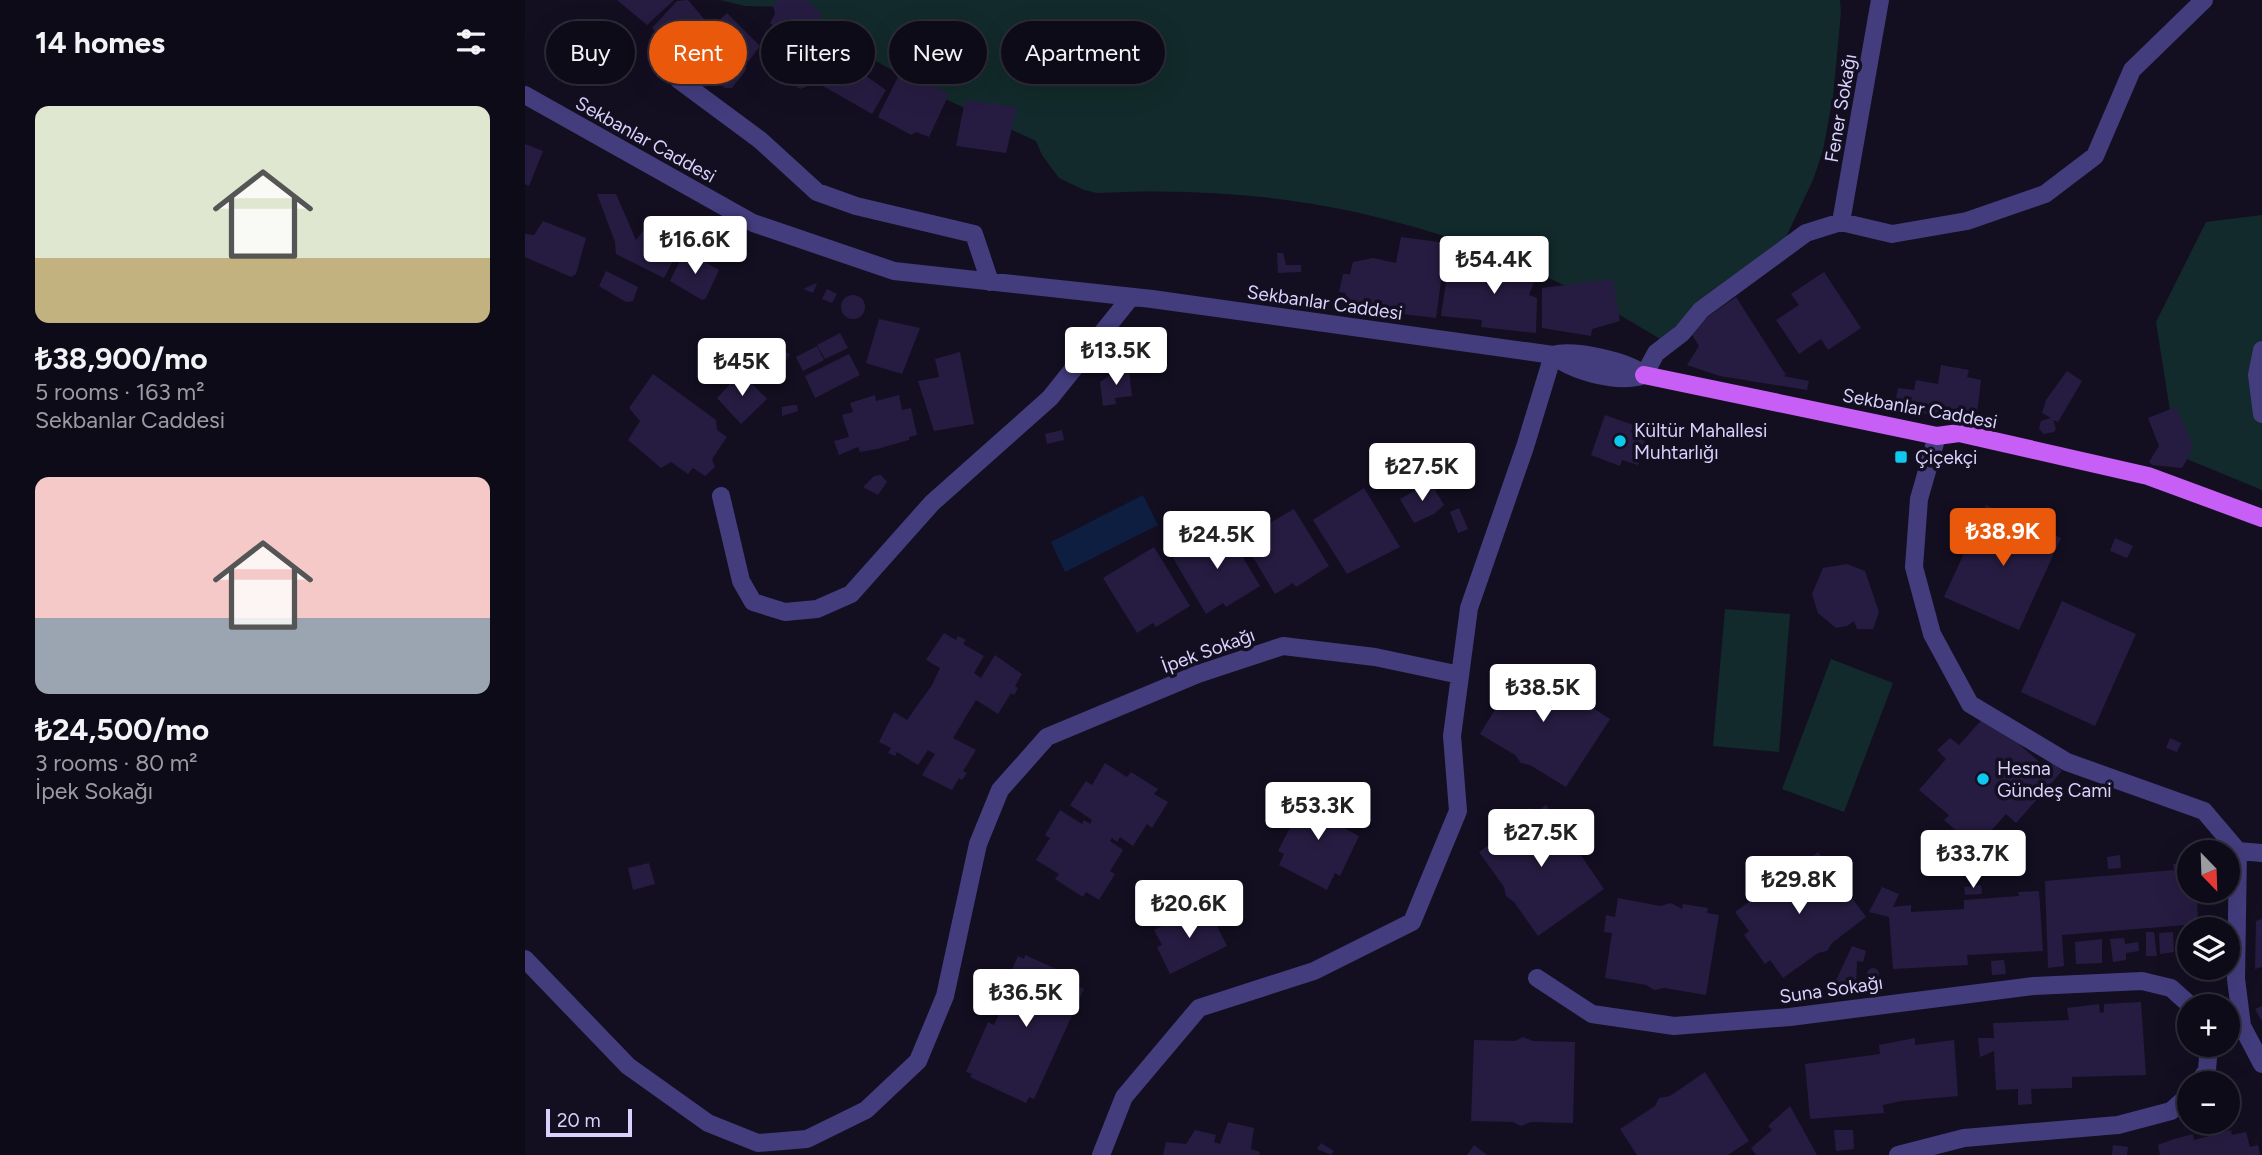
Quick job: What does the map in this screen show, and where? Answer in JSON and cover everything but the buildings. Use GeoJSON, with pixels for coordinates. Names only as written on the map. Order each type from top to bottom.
{"type":"FeatureCollection","features":[{"type":"Feature","properties":{"kind":"main road","name":"Sekbanlar Caddesi"},"geometry":{"type":"LineString","coordinates":[[1644,375],[1937,436],[1959,433],[2148,476],[2262,518]]}},
{"type":"Feature","properties":{"kind":"street","name":"Fener Sokağı"},"geometry":{"type":"LineString","coordinates":[[1841,222],[1880,0]]}},
{"type":"Feature","properties":{"kind":"street"},"geometry":{"type":"LineString","coordinates":[[1644,375],[1656,353],[1682,332],[1700,310],[1806,233],[1841,222],[1892,234],[1967,221],[2045,194],[2095,156],[2132,71],[2204,0]]}},
{"type":"Feature","properties":{"kind":"street"},"geometry":{"type":"LineString","coordinates":[[684,84],[760,140],[817,192],[856,206],[974,234],[990,282]]}},
{"type":"Feature","properties":{"kind":"street","name":"Sekbanlar Caddesi"},"geometry":{"type":"LineString","coordinates":[[525,95],[753,223],[894,271],[1131,297],[1553,355],[1565,365],[1629,380],[1644,375]]}},
{"type":"Feature","properties":{"kind":"street"},"geometry":{"type":"LineString","coordinates":[[721,496],[741,581],[753,602],[785,612],[817,609],[852,594],[932,503],[1050,398],[1131,297]]}},
{"type":"Feature","properties":{"kind":"street"},"geometry":{"type":"LineString","coordinates":[[2262,350],[2257,375],[2262,414]]}},
{"type":"Feature","properties":{"kind":"street"},"geometry":{"type":"LineString","coordinates":[[1101,1155],[1124,1097],[1199,1008],[1314,971],[1412,922],[1458,811],[1452,736],[1469,608],[1525,447],[1553,355]]}},
{"type":"Feature","properties":{"kind":"street"},"geometry":{"type":"LineString","coordinates":[[1937,436],[1919,499],[1914,567],[1932,634],[1970,704],[2067,762],[2204,811],[2229,840]]}},
{"type":"Feature","properties":{"kind":"street","name":"İpek Sokağı"},"geometry":{"type":"LineString","coordinates":[[525,959],[628,1066],[708,1123],[758,1143],[807,1139],[866,1110],[918,1061],[945,996],[978,844],[1000,790],[1047,737],[1198,674],[1283,646],[1375,657],[1460,675]]}},
{"type":"Feature","properties":{"kind":"street"},"geometry":{"type":"LineString","coordinates":[[2240,851],[2262,853]]}},
{"type":"Feature","properties":{"kind":"street"},"geometry":{"type":"LineString","coordinates":[[2236,994],[2237,903]]}},
{"type":"Feature","properties":{"kind":"street","name":"Suna Sokağı"},"geometry":{"type":"LineString","coordinates":[[1537,978],[1592,1014],[1674,1026],[1790,1017],[2034,986],[2142,981],[2171,988],[2178,994]]}},
{"type":"Feature","properties":{"kind":"street"},"geometry":{"type":"LineString","coordinates":[[2240,1035],[2262,1064]]}},
{"type":"Feature","properties":{"kind":"street"},"geometry":{"type":"LineString","coordinates":[[1898,1155],[1964,1138],[2118,1125],[2171,1111],[2177,1106]]}},
{"type":"Feature","properties":{"kind":"green space"},"geometry":{"type":"Polygon","coordinates":[[[720,0],[1840,0],[1841,12],[1833,97],[1823,150],[1813,180],[1786,237],[1660,339],[1594,300],[1527,268],[1459,241],[1390,220],[1320,205],[1248,196],[1174,192],[1097,193],[1084,190],[1059,178],[1042,155],[1036,141],[916,84],[987,84],[987,21],[889,21],[889,68],[875,60],[875,21],[811,21],[791,7],[745,6],[720,0]]]}},
{"type":"Feature","properties":{"kind":"green space"},"geometry":{"type":"Polygon","coordinates":[[[2262,215],[2262,490],[2177,455],[2156,322],[2206,222],[2262,215]]]}},
{"type":"Feature","properties":{"kind":"green space"},"geometry":{"type":"Polygon","coordinates":[[[1725,609],[1790,614],[1779,752],[1713,746],[1725,609]]]}},
{"type":"Feature","properties":{"kind":"green space"},"geometry":{"type":"Polygon","coordinates":[[[1831,659],[1893,683],[1844,812],[1782,789],[1831,659]]]}},
{"type":"Feature","properties":{"kind":"water"},"geometry":{"type":"Polygon","coordinates":[[[1143,495],[1158,525],[1065,572],[1051,542],[1143,495]]]}},
{"type":"Feature","properties":{"kind":"place","name":"Kültür Mahallesi Muhtarlığı"},"geometry":{"type":"Point","coordinates":[1620,441]}},
{"type":"Feature","properties":{"kind":"place","name":"Çiçekçi"},"geometry":{"type":"Point","coordinates":[1901,457]}},
{"type":"Feature","properties":{"kind":"place","name":"Hesna Gündeş Cami"},"geometry":{"type":"Point","coordinates":[1983,779]}}]}
